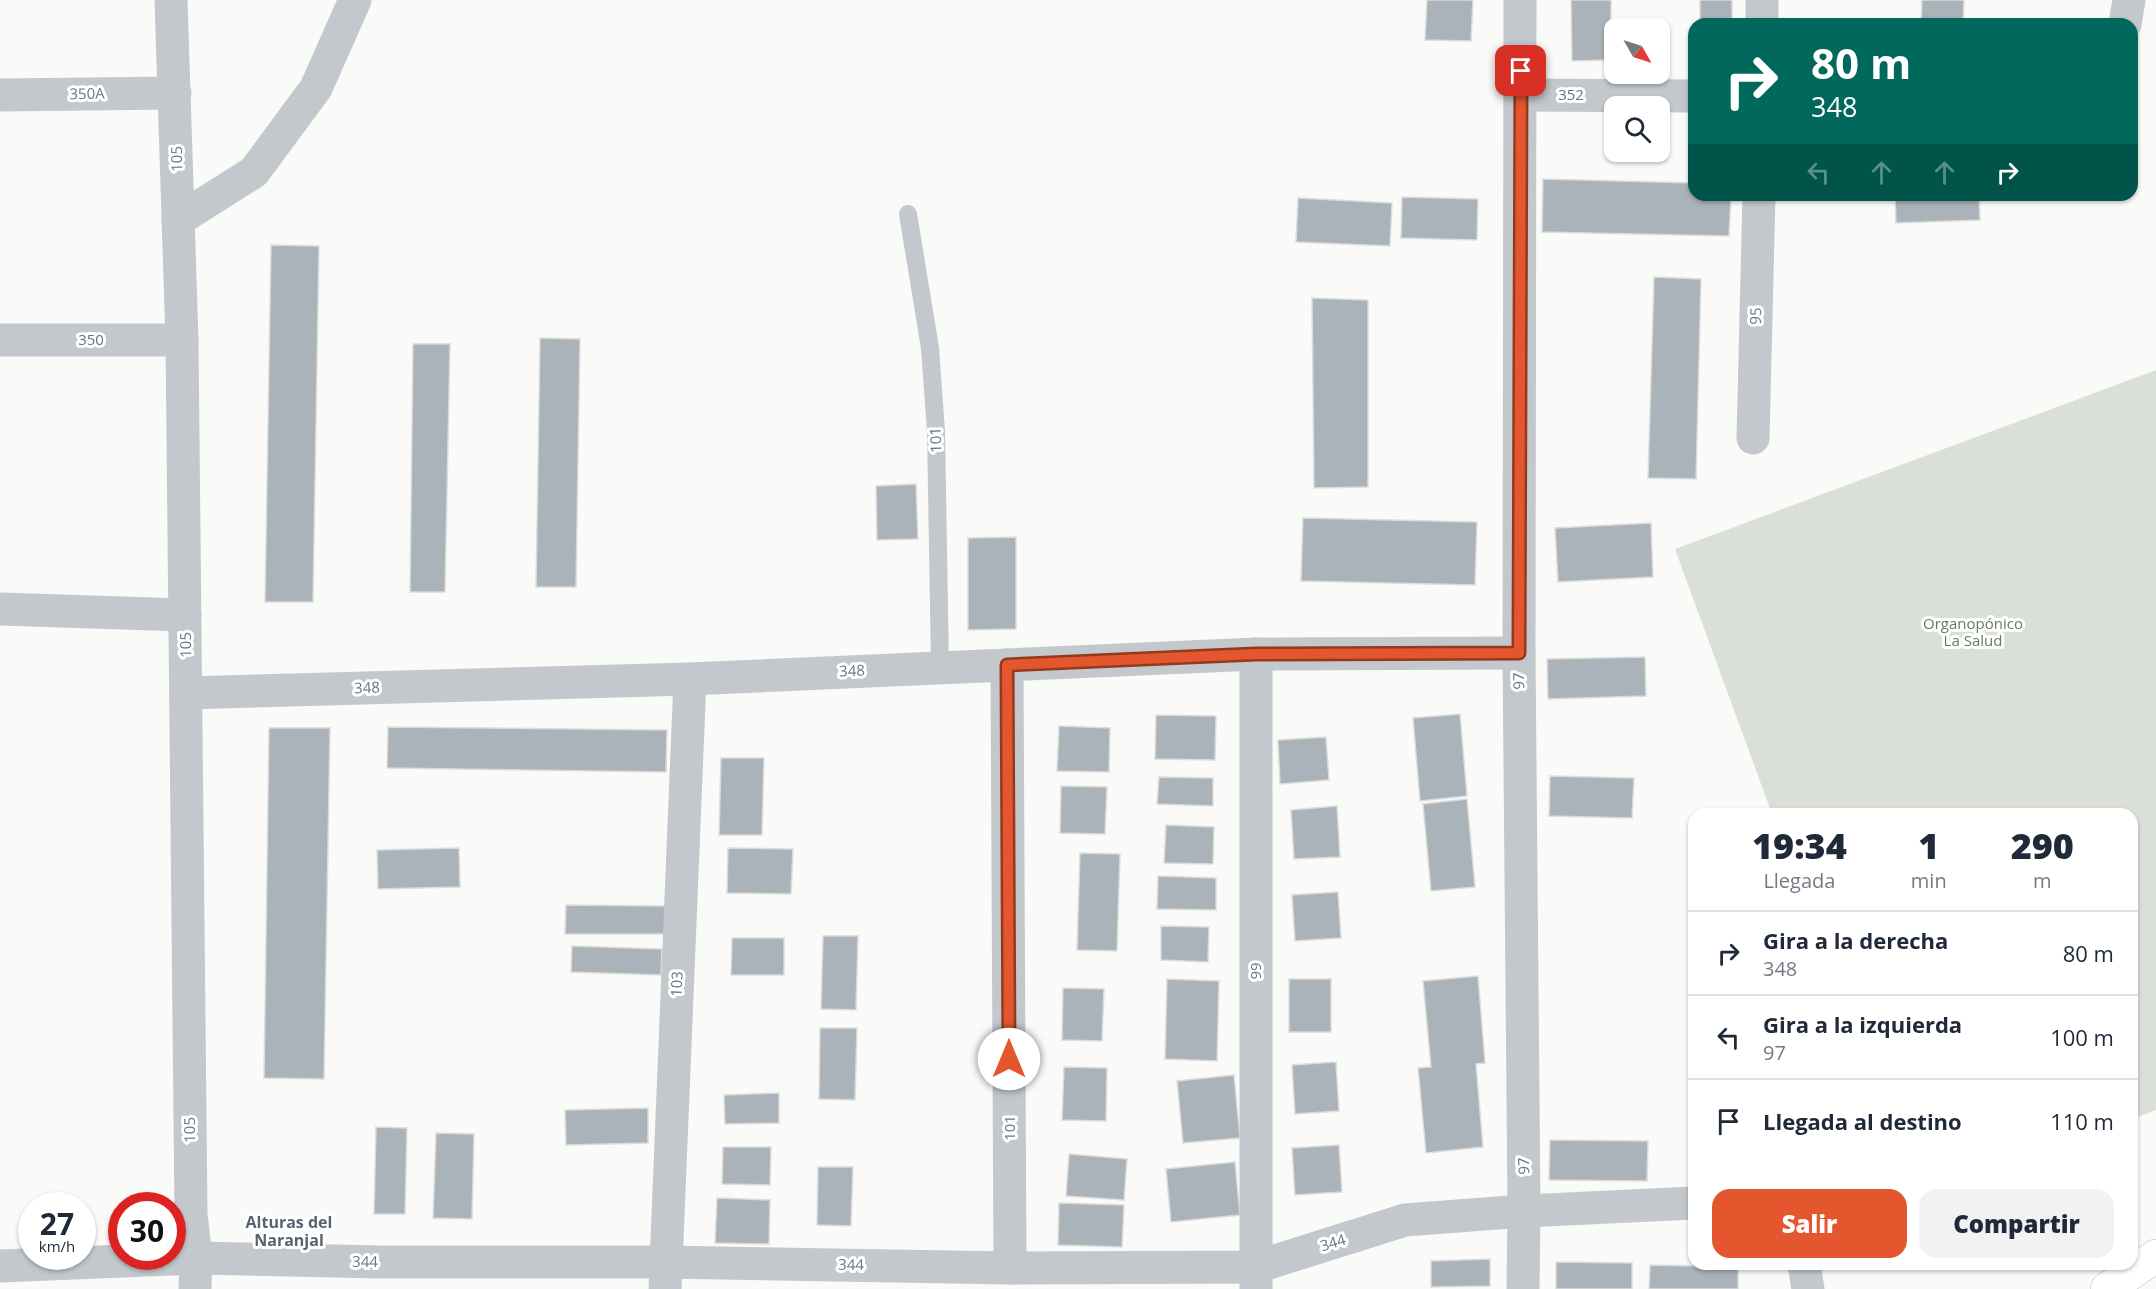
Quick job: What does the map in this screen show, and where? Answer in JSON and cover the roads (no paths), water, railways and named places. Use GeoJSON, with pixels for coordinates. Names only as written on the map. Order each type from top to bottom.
{"type":"FeatureCollection","features":[{"type":"Feature","properties":{"kind":"street","name":"105"},"geometry":{"type":"LineString","coordinates":[[171,0],[182,340],[191,1214],[195,1274]]}},
{"type":"Feature","properties":{"kind":"street"},"geometry":{"type":"LineString","coordinates":[[178,220],[254,172],[316,88],[355,0]]}},
{"type":"Feature","properties":{"kind":"street","name":"97"},"geometry":{"type":"LineString","coordinates":[[1520,0],[1519,653],[1523,1289]]}},
{"type":"Feature","properties":{"kind":"street"},"geometry":{"type":"LineString","coordinates":[[1762,0],[1762,18]]}},
{"type":"Feature","properties":{"kind":"street"},"geometry":{"type":"LineString","coordinates":[[2126,18],[2129,0]]}},
{"type":"Feature","properties":{"kind":"street","name":"350A"},"geometry":{"type":"LineString","coordinates":[[0,95],[175,93]]}},
{"type":"Feature","properties":{"kind":"street","name":"352"},"geometry":{"type":"LineString","coordinates":[[1521,95],[1688,96]]}},
{"type":"Feature","properties":{"kind":"street","name":"95"},"geometry":{"type":"LineString","coordinates":[[1753,438],[1759,201]]}},
{"type":"Feature","properties":{"kind":"street","name":"350"},"geometry":{"type":"LineString","coordinates":[[0,340],[182,340]]}},
{"type":"Feature","properties":{"kind":"street"},"geometry":{"type":"LineString","coordinates":[[0,609],[185,615]]}},
{"type":"Feature","properties":{"kind":"street","name":"348"},"geometry":{"type":"LineString","coordinates":[[186,693],[690,679],[1256,654],[1519,653]]}},
{"type":"Feature","properties":{"kind":"street","name":"99"},"geometry":{"type":"LineString","coordinates":[[1256,654],[1256,1278]]}},
{"type":"Feature","properties":{"kind":"street","name":"101"},"geometry":{"type":"LineString","coordinates":[[1007,665],[1010,1268]]}},
{"type":"Feature","properties":{"kind":"street","name":"103"},"geometry":{"type":"LineString","coordinates":[[665,1275],[690,679]]}},
{"type":"Feature","properties":{"kind":"street","name":"344"},"geometry":{"type":"LineString","coordinates":[[0,1266],[195,1274],[932,1278],[1010,1268],[1256,1278],[1405,1220],[1524,1211],[1688,1203]]}},
{"type":"Feature","properties":{"kind":"street"},"geometry":{"type":"LineString","coordinates":[[2138,1269],[2156,1257]]}},
{"type":"Feature","properties":{"kind":"street"},"geometry":{"type":"LineString","coordinates":[[1805,1270],[1808,1289]]}},
{"type":"Feature","properties":{"kind":"street"},"geometry":{"type":"LineString","coordinates":[[2108,1289],[2136,1270]]}},
{"type":"Feature","properties":{"kind":"lane","name":"101"},"geometry":{"type":"LineString","coordinates":[[908,214],[930,348],[936,431],[940,667]]}},
{"type":"Feature","properties":{"kind":"district","name":"Alturas del Naranjal"},"geometry":{"type":"Point","coordinates":[289,1231]}},
{"type":"Feature","properties":{"kind":"park label","name":"Organopónico La Salud"},"geometry":{"type":"Point","coordinates":[1973,632]}}]}
